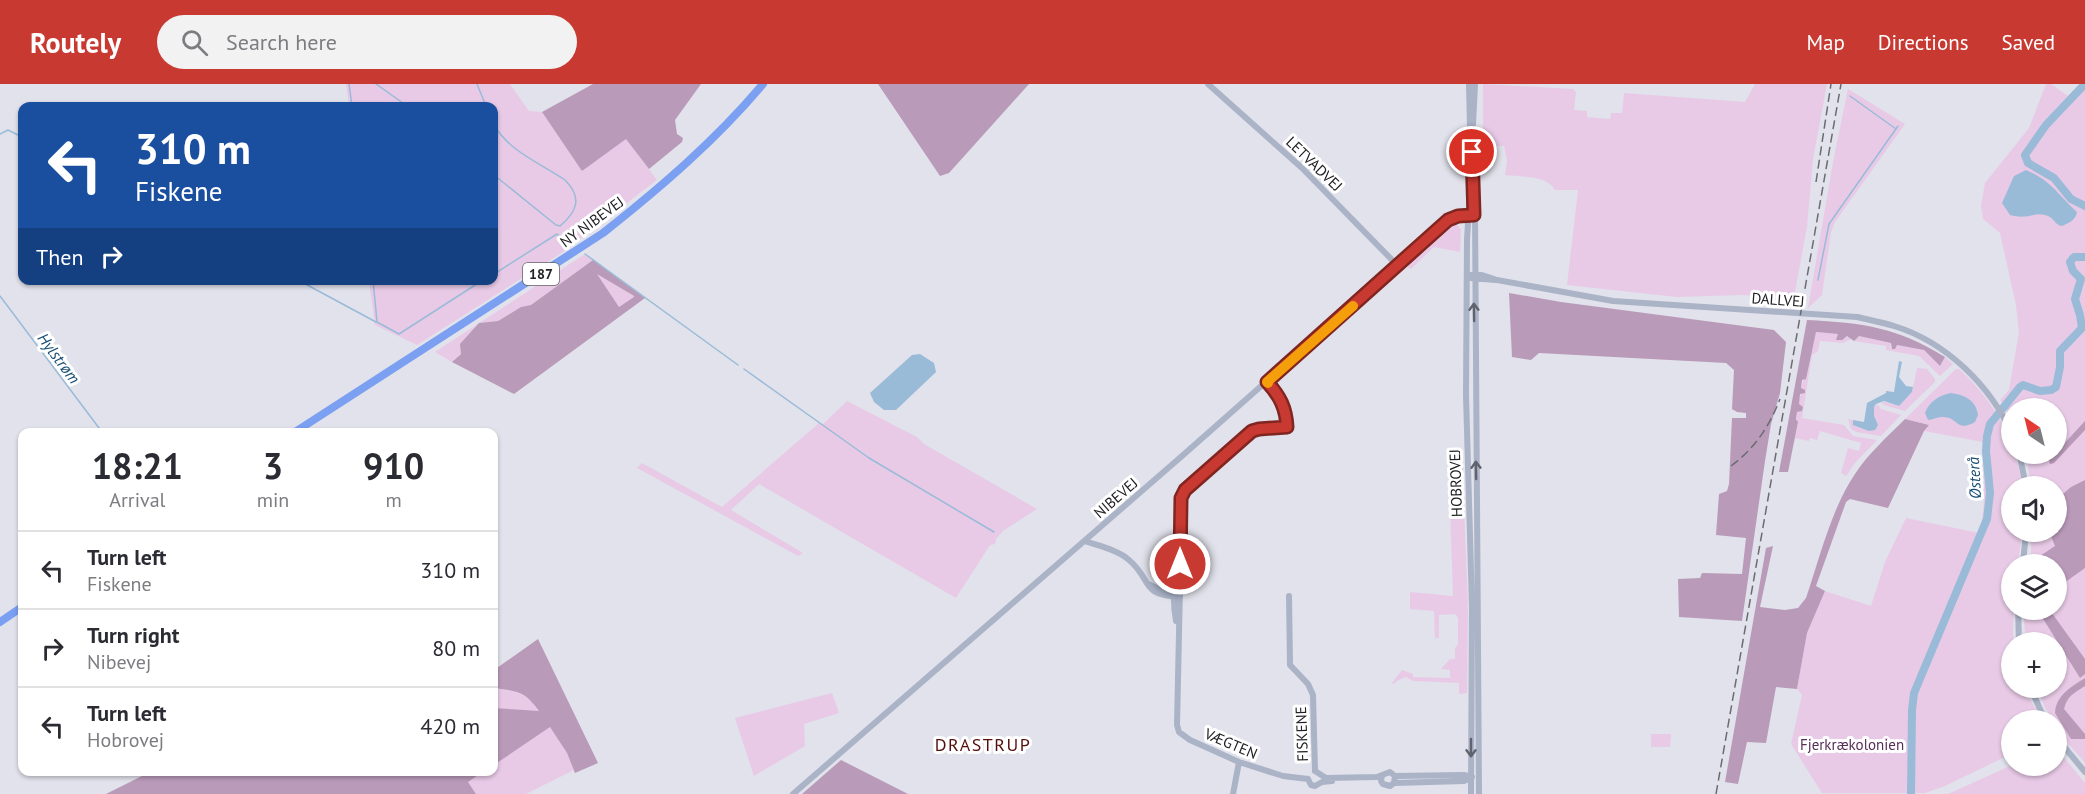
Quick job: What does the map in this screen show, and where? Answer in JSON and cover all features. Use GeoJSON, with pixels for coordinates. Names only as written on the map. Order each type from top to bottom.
{"type":"FeatureCollection","features":[{"type":"Feature","properties":{"kind":"highway","name":"NY NIBEVEJ"},"geometry":{"type":"LineString","coordinates":[[301,428],[603,232],[688,162],[763,84]]}},
{"type":"Feature","properties":{"kind":"highway"},"geometry":{"type":"LineString","coordinates":[[0,622],[18,610]]}},
{"type":"Feature","properties":{"kind":"street","name":"LETVADVEJ"},"geometry":{"type":"LineString","coordinates":[[1209,84],[1302,168],[1398,266]]}},
{"type":"Feature","properties":{"kind":"street","name":"HOBROVEJ"},"geometry":{"type":"LineString","coordinates":[[1469,84],[1472,152]]}},
{"type":"Feature","properties":{"kind":"street","name":"HOBROVEJ"},"geometry":{"type":"LineString","coordinates":[[1475,84],[1471,213],[1474,277],[1479,794]]}},
{"type":"Feature","properties":{"kind":"street","name":"NIBEVEJ"},"geometry":{"type":"LineString","coordinates":[[793,794],[1267,382],[1457,212],[1471,213]]}},
{"type":"Feature","properties":{"kind":"street","name":"HOBROVEJ"},"geometry":{"type":"LineString","coordinates":[[1471,213],[1467,276],[1467,428],[1473,648],[1471,794]]}},
{"type":"Feature","properties":{"kind":"street","name":"DALLVEJ"},"geometry":{"type":"LineString","coordinates":[[1467,276],[1613,301],[1857,317],[1895,326],[1945,352],[1973,376],[2001,412]]}},
{"type":"Feature","properties":{"kind":"street"},"geometry":{"type":"LineString","coordinates":[[1085,541],[1127,558],[1155,593],[1178,594],[1181,498],[1185,490],[1252,431],[1287,427],[1285,411],[1280,398],[1267,382]]}},
{"type":"Feature","properties":{"kind":"street","name":"VÆGTEN"},"geometry":{"type":"LineString","coordinates":[[1178,594],[1175,613],[1178,631],[1177,725],[1183,736],[1239,762],[1283,777],[1308,779]]}},
{"type":"Feature","properties":{"kind":"street","name":"FISKENE"},"geometry":{"type":"LineString","coordinates":[[1289,596],[1290,665],[1308,684],[1313,694],[1315,771]]}},
{"type":"Feature","properties":{"kind":"street"},"geometry":{"type":"LineString","coordinates":[[2067,750],[2085,772]]}},
{"type":"Feature","properties":{"kind":"street"},"geometry":{"type":"LineString","coordinates":[[1233,794],[1239,762]]}},
{"type":"Feature","properties":{"kind":"street"},"geometry":{"type":"LineString","coordinates":[[1315,786],[1311,785],[1309,775],[1315,771],[1319,772],[1322,779]]}},
{"type":"Feature","properties":{"kind":"street"},"geometry":{"type":"LineString","coordinates":[[1315,794],[1315,786],[1322,779],[1377,777],[1388,771],[1395,779]]}},
{"type":"Feature","properties":{"kind":"street"},"geometry":{"type":"LineString","coordinates":[[1322,779],[1382,783],[1388,786],[1395,779],[1426,774],[1464,775],[1479,778]]}},
{"type":"Feature","properties":{"kind":"street"},"geometry":{"type":"LineString","coordinates":[[1382,775],[1382,783]]}},
{"type":"Feature","properties":{"kind":"green space"},"geometry":{"type":"Polygon","coordinates":[[[346,84],[510,84],[529,111],[542,112],[582,170],[626,138],[657,180],[560,254],[417,345],[375,325],[370,285],[498,285],[498,102],[348,102],[346,84]]]}},
{"type":"Feature","properties":{"kind":"green space"},"geometry":{"type":"Polygon","coordinates":[[[1483,84],[1573,89],[1576,92],[1574,110],[1587,111],[1587,117],[1610,119],[1611,113],[1622,113],[1624,93],[1745,102],[1755,84],[1827,84],[1813,159],[1807,227],[1794,297],[1742,295],[1677,297],[1567,285],[1578,190],[1555,190],[1540,179],[1505,175],[1507,161],[1504,146],[1488,147],[1488,138],[1483,138],[1483,84]]]}},
{"type":"Feature","properties":{"kind":"green space"},"geometry":{"type":"Polygon","coordinates":[[[2046,84],[2051,84],[2068,96],[2079,84],[2085,84],[2085,763],[2067,742],[2067,710],[2046,710],[2041,698],[2067,698],[2067,632],[2025,632],[2024,622],[2024,620],[2067,620],[2067,554],[2031,554],[2031,542],[2067,542],[2067,476],[2029,476],[2028,464],[2067,464],[2067,398],[2002,398],[2009,390],[2019,332],[2016,305],[2000,233],[1983,219],[1981,206],[1985,183],[2029,128],[2046,84]]]}},
{"type":"Feature","properties":{"kind":"green space"},"geometry":{"type":"Polygon","coordinates":[[[1848,89],[1905,124],[1835,222],[1831,232],[1822,295],[1808,308],[1833,162],[1848,89]]]}},
{"type":"Feature","properties":{"kind":"green space"},"geometry":{"type":"Polygon","coordinates":[[[1454,222],[1461,229],[1460,252],[1434,247],[1411,269],[1405,265],[1428,249],[1435,239],[1454,222]]]}},
{"type":"Feature","properties":{"kind":"green space"},"geometry":{"type":"Polygon","coordinates":[[[585,254],[593,260],[531,305],[521,307],[498,321],[479,323],[585,254]]]}},
{"type":"Feature","properties":{"kind":"green space"},"geometry":{"type":"Polygon","coordinates":[[[596,273],[635,297],[619,307],[596,273]]]}},
{"type":"Feature","properties":{"kind":"green space"},"geometry":{"type":"Polygon","coordinates":[[[479,323],[461,353],[452,362],[435,352],[479,323]]]}},
{"type":"Feature","properties":{"kind":"green space"},"geometry":{"type":"Polygon","coordinates":[[[1816,332],[1838,334],[1838,336],[1851,339],[1843,343],[1820,341],[1818,351],[1812,355],[1802,418],[1844,425],[1853,436],[1877,440],[1846,476],[1841,473],[1848,448],[1859,451],[1861,443],[1820,431],[1817,440],[1795,438],[1798,422],[1797,408],[1801,393],[1805,390],[1801,389],[1816,332]]]}},
{"type":"Feature","properties":{"kind":"green space"},"geometry":{"type":"Polygon","coordinates":[[[1859,336],[1891,343],[1892,349],[1897,345],[1924,350],[1940,366],[1945,357],[1953,364],[1940,376],[1919,356],[1886,350],[1886,346],[1854,341],[1859,336]]]}},
{"type":"Feature","properties":{"kind":"green space"},"geometry":{"type":"Polygon","coordinates":[[[1917,368],[1927,369],[1935,382],[1905,411],[1884,405],[1881,401],[1899,406],[1912,392],[1917,368]]]}},
{"type":"Feature","properties":{"kind":"green space","name":"Fjerkrækolonien"},"geometry":{"type":"Polygon","coordinates":[[[1956,369],[1959,369],[1984,396],[2001,421],[2001,464],[2018,464],[2021,476],[2001,476],[2001,542],[2021,542],[2019,554],[2001,554],[2001,620],[2014,620],[2013,632],[2001,632],[2001,698],[2030,698],[2036,710],[2001,710],[2001,759],[1945,786],[1925,793],[1822,793],[1791,744],[1802,695],[1797,689],[1807,633],[1825,591],[1871,606],[1885,562],[1906,518],[1979,533],[1982,521],[1983,442],[1924,431],[1929,425],[1905,419],[1956,369]]]}},
{"type":"Feature","properties":{"kind":"green space"},"geometry":{"type":"Polygon","coordinates":[[[847,401],[917,437],[924,444],[1037,509],[1003,531],[995,544],[990,545],[956,598],[759,484],[731,510],[803,553],[798,556],[637,468],[642,463],[722,507],[819,423],[822,425],[847,401]]]}},
{"type":"Feature","properties":{"kind":"green space"},"geometry":{"type":"Polygon","coordinates":[[[1877,404],[1881,409],[1901,415],[1881,436],[1851,429],[1848,419],[1853,420],[1853,425],[1872,431],[1874,407],[1877,404]]]}},
{"type":"Feature","properties":{"kind":"green space"},"geometry":{"type":"Polygon","coordinates":[[[1450,453],[1462,453],[1468,607],[1467,693],[1459,694],[1459,683],[1413,681],[1406,677],[1392,683],[1402,670],[1413,674],[1413,677],[1450,678],[1450,670],[1441,669],[1450,659],[1455,659],[1455,648],[1458,644],[1458,618],[1455,614],[1439,615],[1439,638],[1435,638],[1434,611],[1410,609],[1410,592],[1453,596],[1450,508],[1454,505],[1450,494],[1450,453]]]}},
{"type":"Feature","properties":{"kind":"green space"},"geometry":{"type":"Polygon","coordinates":[[[498,689],[525,696],[540,712],[498,708],[498,689]]]}},
{"type":"Feature","properties":{"kind":"green space"},"geometry":{"type":"Polygon","coordinates":[[[832,693],[839,713],[804,724],[805,746],[754,776],[735,718],[832,693]]]}},
{"type":"Feature","properties":{"kind":"green space"},"geometry":{"type":"Polygon","coordinates":[[[550,727],[567,753],[574,770],[526,794],[476,794],[468,782],[477,776],[498,776],[498,762],[550,727]]]}},
{"type":"Feature","properties":{"kind":"green space"},"geometry":{"type":"Polygon","coordinates":[[[1651,734],[1671,734],[1670,747],[1651,747],[1651,734]]]}},
{"type":"Feature","properties":{"kind":"green space"},"geometry":{"type":"Polygon","coordinates":[[[2067,761],[2085,783],[2085,794],[1948,794],[2001,770],[2001,776],[2067,776],[2067,761]]]}},
{"type":"Feature","properties":{"kind":"shaded area"},"geometry":{"type":"Polygon","coordinates":[[[593,84],[701,84],[675,120],[677,134],[683,138],[682,142],[649,169],[626,139],[582,171],[542,112],[593,84]]]}},
{"type":"Feature","properties":{"kind":"shaded area"},"geometry":{"type":"Polygon","coordinates":[[[878,84],[1029,84],[949,173],[940,176],[878,84]]]}},
{"type":"Feature","properties":{"kind":"shaded area"},"geometry":{"type":"Polygon","coordinates":[[[593,260],[645,298],[514,394],[452,362],[461,354],[460,344],[479,323],[498,321],[521,307],[531,305],[593,260]],[[597,274],[619,307],[634,296],[597,274]]]}},
{"type":"Feature","properties":{"kind":"shaded area"},"geometry":{"type":"Polygon","coordinates":[[[1509,293],[1774,330],[1786,342],[1780,393],[1771,424],[1765,461],[1742,621],[1679,617],[1678,579],[1700,578],[1702,573],[1742,574],[1746,538],[1716,535],[1719,494],[1727,491],[1729,484],[1732,418],[1746,418],[1746,413],[1732,409],[1734,370],[1726,363],[1539,353],[1531,360],[1512,357],[1509,293]]]}},
{"type":"Feature","properties":{"kind":"shaded area"},"geometry":{"type":"Polygon","coordinates":[[[1807,320],[1879,328],[1911,339],[1945,357],[1940,366],[1924,350],[1897,345],[1895,349],[1892,349],[1891,343],[1859,336],[1854,341],[1847,336],[1842,340],[1836,340],[1838,334],[1816,332],[1806,379],[1802,380],[1801,388],[1805,390],[1805,393],[1800,394],[1799,404],[1803,407],[1802,411],[1797,412],[1798,422],[1788,472],[1779,472],[1807,320]]]}},
{"type":"Feature","properties":{"kind":"shaded area"},"geometry":{"type":"Polygon","coordinates":[[[1905,419],[1929,425],[1924,431],[1888,508],[1850,499],[1846,502],[1816,586],[1825,591],[1807,633],[1797,689],[1776,687],[1766,743],[1747,742],[1738,784],[1725,782],[1766,548],[1773,546],[1760,607],[1785,610],[1798,608],[1806,598],[1827,534],[1847,487],[1866,459],[1905,419]]]}},
{"type":"Feature","properties":{"kind":"shaded area"},"geometry":{"type":"Polygon","coordinates":[[[2085,421],[2085,430],[2067,449],[2067,440],[2085,421]]]}},
{"type":"Feature","properties":{"kind":"shaded area"},"geometry":{"type":"Polygon","coordinates":[[[2085,480],[2085,568],[2067,581],[2067,554],[2043,554],[2055,546],[2053,542],[2067,542],[2067,490],[2085,480]]]}},
{"type":"Feature","properties":{"kind":"shaded area"},"geometry":{"type":"Polygon","coordinates":[[[2044,620],[2057,620],[2066,632],[2051,632],[2044,620]]]}},
{"type":"Feature","properties":{"kind":"shaded area"},"geometry":{"type":"Polygon","coordinates":[[[2067,634],[2085,659],[2085,674],[2080,678],[2067,657],[2067,634]]]}},
{"type":"Feature","properties":{"kind":"shaded area"},"geometry":{"type":"Polygon","coordinates":[[[538,639],[598,763],[575,773],[567,753],[550,727],[498,762],[498,708],[539,711],[529,699],[520,693],[498,689],[498,667],[538,639]]]}},
{"type":"Feature","properties":{"kind":"shaded area"},"geometry":{"type":"Polygon","coordinates":[[[2085,678],[2085,686],[2069,698],[2065,710],[2056,710],[2060,698],[2067,698],[2067,691],[2085,678]]]}},
{"type":"Feature","properties":{"kind":"shaded area"},"geometry":{"type":"Polygon","coordinates":[[[2067,713],[2085,734],[2085,739],[2071,739],[2067,732],[2067,713]]]}},
{"type":"Feature","properties":{"kind":"shaded area"},"geometry":{"type":"Polygon","coordinates":[[[841,760],[908,794],[802,794],[841,760]]]}},
{"type":"Feature","properties":{"kind":"shaded area"},"geometry":{"type":"Polygon","coordinates":[[[142,776],[477,776],[468,782],[476,794],[106,794],[142,776]]]}},
{"type":"Feature","properties":{"kind":"water"},"geometry":{"type":"Polygon","coordinates":[[[2026,170],[2049,184],[2077,212],[2069,223],[2061,226],[2045,215],[2021,217],[2010,215],[2002,203],[2014,176],[2026,170]]]}},
{"type":"Feature","properties":{"kind":"water"},"geometry":{"type":"Polygon","coordinates":[[[920,354],[934,363],[936,372],[896,410],[884,410],[874,402],[870,393],[912,355],[920,354]]]}},
{"type":"Feature","properties":{"kind":"water"},"geometry":{"type":"Polygon","coordinates":[[[1899,361],[1902,362],[1899,377],[1906,386],[1913,387],[1912,392],[1899,406],[1884,401],[1876,404],[1874,416],[1878,425],[1875,430],[1869,431],[1853,425],[1853,420],[1864,422],[1867,403],[1886,391],[1894,392],[1899,361]]]}},
{"type":"Feature","properties":{"kind":"water"},"geometry":{"type":"Polygon","coordinates":[[[1951,393],[1961,395],[1972,402],[1978,415],[1975,422],[1964,426],[1947,417],[1928,420],[1925,413],[1932,402],[1942,395],[1951,393]]]}},
{"type":"Feature","properties":{"kind":"waterway"},"geometry":{"type":"LineString","coordinates":[[349,84],[351,102]]}},
{"type":"Feature","properties":{"kind":"waterway"},"geometry":{"type":"LineString","coordinates":[[376,84],[401,102]]}},
{"type":"Feature","properties":{"kind":"waterway"},"geometry":{"type":"LineString","coordinates":[[477,84],[484,102]]}},
{"type":"Feature","properties":{"kind":"waterway","name":"Østerå"},"geometry":{"type":"LineString","coordinates":[[2085,84],[2046,125],[2025,155],[2028,163],[2054,178],[2071,199],[2085,206]]}},
{"type":"Feature","properties":{"kind":"waterway"},"geometry":{"type":"LineString","coordinates":[[1850,96],[1896,129]]}},
{"type":"Feature","properties":{"kind":"waterway"},"geometry":{"type":"LineString","coordinates":[[1818,280],[1829,224],[1898,126]]}},
{"type":"Feature","properties":{"kind":"waterway"},"geometry":{"type":"LineString","coordinates":[[0,134],[8,130],[18,135]]}},
{"type":"Feature","properties":{"kind":"waterway"},"geometry":{"type":"LineString","coordinates":[[498,130],[517,150],[565,180],[574,192],[576,204],[571,215],[560,226],[556,225],[498,178]]}},
{"type":"Feature","properties":{"kind":"waterway"},"geometry":{"type":"LineString","coordinates":[[498,271],[557,234],[572,245]]}},
{"type":"Feature","properties":{"kind":"waterway"},"geometry":{"type":"LineString","coordinates":[[585,254],[738,365]]}},
{"type":"Feature","properties":{"kind":"waterway","name":"Østerå"},"geometry":{"type":"LineString","coordinates":[[1911,794],[1914,693],[1987,519],[1990,493],[1986,451],[1990,424],[2023,385],[2040,391],[2056,387],[2060,351],[2082,328],[2075,299],[2081,279],[2073,271],[2070,262],[2074,257],[2085,257]]}},
{"type":"Feature","properties":{"kind":"waterway"},"geometry":{"type":"LineString","coordinates":[[307,285],[376,322]]}},
{"type":"Feature","properties":{"kind":"waterway"},"geometry":{"type":"LineString","coordinates":[[373,285],[377,322],[399,334],[475,285]]}},
{"type":"Feature","properties":{"kind":"waterway","name":"Hylstrøm"},"geometry":{"type":"LineString","coordinates":[[0,296],[99,428]]}},
{"type":"Feature","properties":{"kind":"waterway"},"geometry":{"type":"LineString","coordinates":[[744,369],[869,458],[994,532]]}},
{"type":"Feature","properties":{"kind":"railway"},"geometry":{"type":"LineString","coordinates":[[1816,182],[1831,84]]}},
{"type":"Feature","properties":{"kind":"railway"},"geometry":{"type":"LineString","coordinates":[[1716,794],[1841,84]]}},
{"type":"Feature","properties":{"kind":"railway"},"geometry":{"type":"LineString","coordinates":[[1731,466],[1760,436],[1780,399]]}},
{"type":"Feature","properties":{"kind":"slow traffic"},"geometry":{"type":"LineString","coordinates":[[1268,383],[1353,306]]}},
{"type":"Feature","properties":{"kind":"district","name":"DRASTRUP"},"geometry":{"type":"Point","coordinates":[983,745]}},
{"type":"Feature","properties":{"kind":"route"},"geometry":{"type":"LineString","coordinates":[[1180,564],[1182,494],[1252,431],[1287,427],[1285,411],[1280,398],[1267,382],[1448,220],[1452,217],[1474,215],[1472,152]]}}]}
